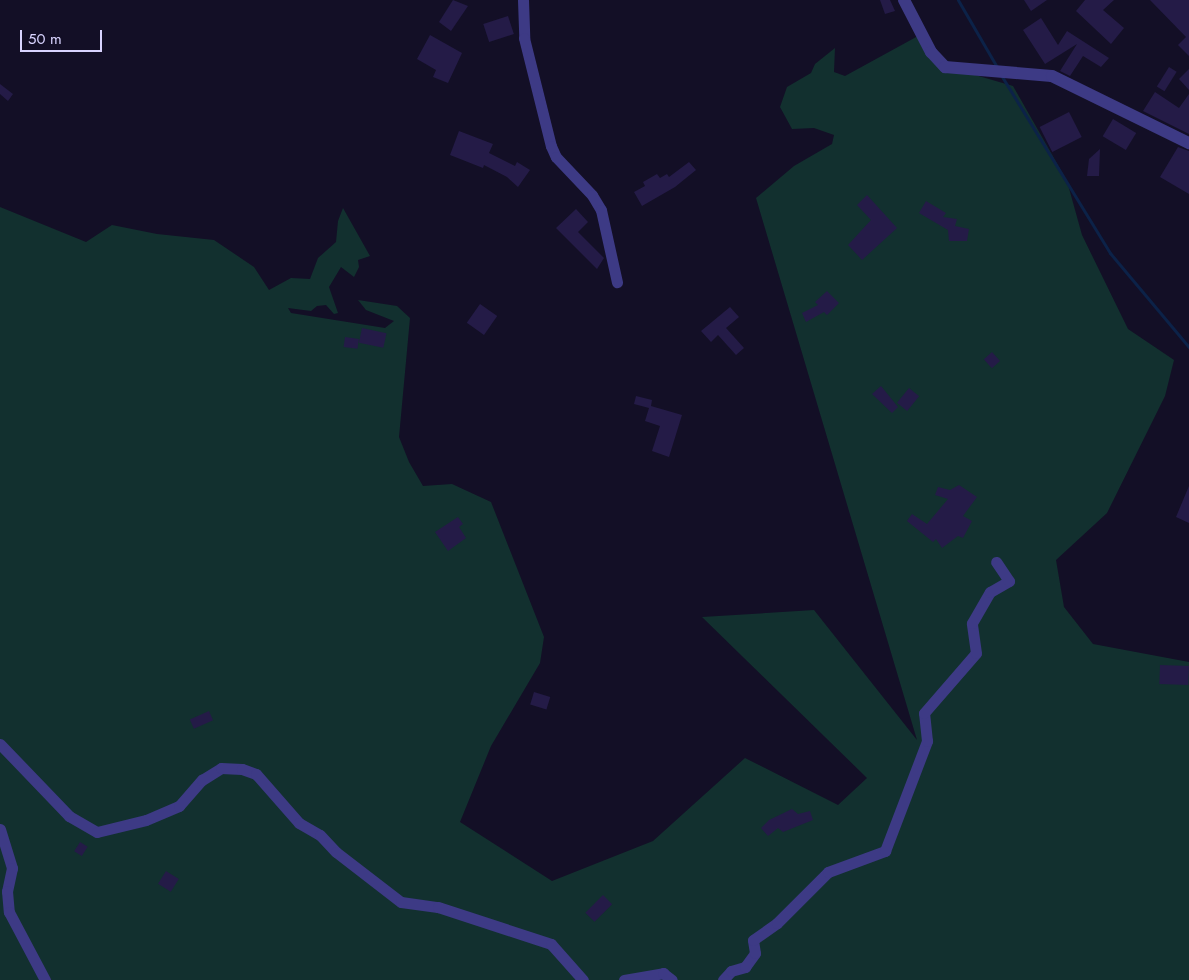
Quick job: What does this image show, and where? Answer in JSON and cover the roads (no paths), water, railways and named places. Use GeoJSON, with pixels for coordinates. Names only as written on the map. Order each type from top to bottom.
{"type":"FeatureCollection","features":[{"type":"Feature","properties":{"kind":"street"},"geometry":{"type":"LineString","coordinates":[[523,0],[524,38],[551,146],[556,157],[592,195],[600,210],[616,282]]}},
{"type":"Feature","properties":{"kind":"street"},"geometry":{"type":"LineString","coordinates":[[904,0],[932,52],[945,67],[1052,76],[1189,143]]}},
{"type":"Feature","properties":{"kind":"street"},"geometry":{"type":"LineString","coordinates":[[723,980],[731,971],[745,968],[755,953],[754,940],[777,923],[828,872],[886,851],[928,741],[924,713],[976,653],[972,623],[990,592],[1009,581],[996,562]]}},
{"type":"Feature","properties":{"kind":"street"},"geometry":{"type":"LineString","coordinates":[[0,744],[70,816],[97,832],[146,820],[179,806],[202,780],[220,768],[242,768],[256,774],[299,823],[320,835],[336,852],[402,902],[438,907],[551,944],[584,980]]}},
{"type":"Feature","properties":{"kind":"street"},"geometry":{"type":"LineString","coordinates":[[0,829],[12,868],[7,891],[9,912],[46,980]]}},
{"type":"Feature","properties":{"kind":"street"},"geometry":{"type":"LineString","coordinates":[[624,980],[663,973],[672,980]]}},
{"type":"Feature","properties":{"kind":"waterway"},"geometry":{"type":"LineString","coordinates":[[958,0],[997,67]]}},
{"type":"Feature","properties":{"kind":"waterway"},"geometry":{"type":"LineString","coordinates":[[1001,75],[1110,253],[1189,347]]}}]}
